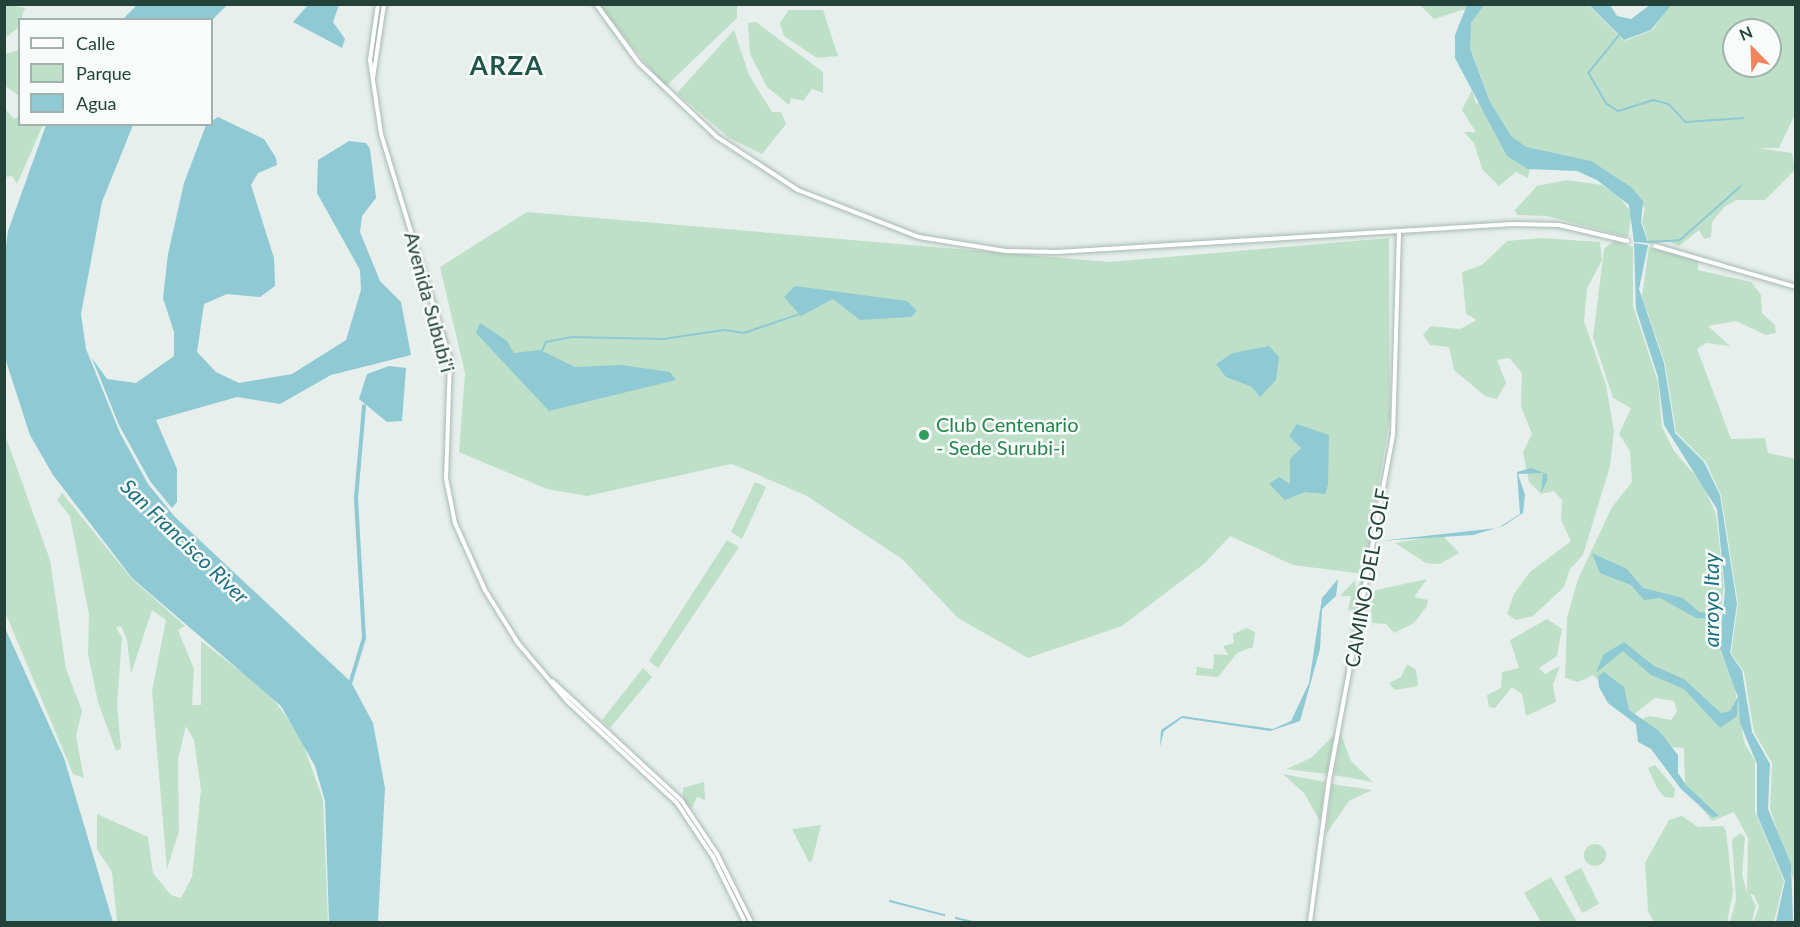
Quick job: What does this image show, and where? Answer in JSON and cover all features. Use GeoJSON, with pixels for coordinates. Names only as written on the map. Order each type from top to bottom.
{"type":"FeatureCollection","features":[{"type":"Feature","properties":{"kind":"street","name":"Avenida Sububi'i"},"geometry":{"type":"LineString","coordinates":[[378,4],[372,79],[381,134],[450,360],[450,506],[495,608],[551,680],[677,803],[710,850],[746,922]]}},
{"type":"Feature","properties":{"kind":"street","name":"Avenida Sububi'i"},"geometry":{"type":"LineString","coordinates":[[372,79],[384,4]]}},
{"type":"Feature","properties":{"kind":"street"},"geometry":{"type":"LineString","coordinates":[[596,4],[639,63],[717,137],[801,192],[896,231],[975,247],[1048,252],[1399,231],[1559,225],[1627,241]]}},
{"type":"Feature","properties":{"kind":"street","name":"CAMINO DEL GOLF"},"geometry":{"type":"LineString","coordinates":[[1311,922],[1329,780],[1393,435],[1399,231]]}},
{"type":"Feature","properties":{"kind":"street"},"geometry":{"type":"LineString","coordinates":[[1655,246],[1796,288]]}},
{"type":"Feature","properties":{"kind":"street","name":"Avenida Sububi'i"},"geometry":{"type":"LineString","coordinates":[[551,680],[681,800],[717,855],[751,922]]}},
{"type":"Feature","properties":{"kind":"green space"},"geometry":{"type":"Polygon","coordinates":[[[5,4],[25,8],[22,18],[18,18],[18,28],[5,38],[5,4]]]}},
{"type":"Feature","properties":{"kind":"green space"},"geometry":{"type":"Polygon","coordinates":[[[599,5],[737,5],[737,18],[665,87],[599,5]]]}},
{"type":"Feature","properties":{"kind":"green space"},"geometry":{"type":"Polygon","coordinates":[[[1420,5],[1478,5],[1434,19],[1420,5]]]}},
{"type":"Feature","properties":{"kind":"green space"},"geometry":{"type":"Polygon","coordinates":[[[1484,5],[1588,5],[1624,41],[1653,30],[1669,5],[1795,5],[1795,114],[1779,148],[1757,148],[1792,153],[1795,170],[1765,200],[1737,200],[1725,206],[1712,222],[1711,237],[1704,239],[1699,230],[1679,246],[1665,240],[1657,241],[1659,246],[1649,244],[1642,222],[1645,208],[1591,172],[1533,159],[1499,126],[1469,44],[1471,23],[1484,5]]]}},
{"type":"Feature","properties":{"kind":"green space"},"geometry":{"type":"Polygon","coordinates":[[[789,10],[823,10],[838,56],[817,58],[784,36],[780,23],[789,10]]]}},
{"type":"Feature","properties":{"kind":"green space"},"geometry":{"type":"Polygon","coordinates":[[[756,22],[823,72],[823,93],[812,89],[803,101],[791,98],[789,105],[767,87],[750,54],[748,23],[756,22]]]}},
{"type":"Feature","properties":{"kind":"green space"},"geometry":{"type":"Polygon","coordinates":[[[734,30],[749,75],[772,112],[781,112],[786,124],[762,154],[729,138],[677,93],[734,30]]]}},
{"type":"Feature","properties":{"kind":"green space"},"geometry":{"type":"Polygon","coordinates":[[[18,51],[18,95],[4,85],[5,54],[18,51]]]}},
{"type":"Feature","properties":{"kind":"green space"},"geometry":{"type":"Polygon","coordinates":[[[1472,90],[1476,104],[1480,102],[1530,170],[1528,178],[1516,172],[1499,186],[1482,169],[1474,143],[1464,132],[1476,132],[1462,110],[1472,90]]]}},
{"type":"Feature","properties":{"kind":"green space"},"geometry":{"type":"Polygon","coordinates":[[[4,108],[14,119],[18,117],[18,126],[43,126],[17,184],[12,176],[5,177],[4,108]]]}},
{"type":"Feature","properties":{"kind":"green space"},"geometry":{"type":"Polygon","coordinates":[[[1567,180],[1602,185],[1619,197],[1632,213],[1628,237],[1547,216],[1517,215],[1515,210],[1537,186],[1567,180]]]}},
{"type":"Feature","properties":{"kind":"green space","name":"Club Centenario - Sede Surubi-i"},"geometry":{"type":"Polygon","coordinates":[[[527,212],[1109,262],[1389,238],[1390,418],[1364,574],[1293,565],[1230,536],[1205,563],[1122,626],[1028,658],[958,618],[902,559],[807,496],[731,464],[587,496],[547,489],[459,452],[465,373],[440,267],[527,212]]]}},
{"type":"Feature","properties":{"kind":"green space"},"geometry":{"type":"Polygon","coordinates":[[[1542,238],[1600,242],[1602,260],[1587,289],[1584,321],[1606,385],[1614,431],[1610,466],[1583,555],[1570,569],[1564,587],[1533,616],[1516,620],[1507,614],[1514,594],[1530,572],[1571,541],[1561,520],[1562,500],[1554,491],[1541,494],[1529,482],[1523,452],[1532,434],[1521,406],[1522,373],[1509,358],[1497,360],[1506,383],[1497,399],[1485,396],[1454,370],[1449,347],[1430,345],[1423,335],[1431,326],[1460,329],[1477,320],[1466,314],[1462,272],[1482,265],[1507,241],[1542,238]]]}},
{"type":"Feature","properties":{"kind":"green space"},"geometry":{"type":"Polygon","coordinates":[[[1614,241],[1633,247],[1633,306],[1658,382],[1662,427],[1674,451],[1702,483],[1716,514],[1724,586],[1717,643],[1735,688],[1744,742],[1755,761],[1755,812],[1784,881],[1774,922],[1752,922],[1759,906],[1754,895],[1750,894],[1756,906],[1752,921],[1730,922],[1736,900],[1732,839],[1741,833],[1745,837],[1742,874],[1747,893],[1748,838],[1734,812],[1712,821],[1685,787],[1684,748],[1668,747],[1639,721],[1649,716],[1671,720],[1677,712],[1674,701],[1655,698],[1633,715],[1593,675],[1578,682],[1565,678],[1567,618],[1578,579],[1612,507],[1632,482],[1630,451],[1619,434],[1631,408],[1613,398],[1593,337],[1604,249],[1614,241]]]}},
{"type":"Feature","properties":{"kind":"green space"},"geometry":{"type":"Polygon","coordinates":[[[1649,247],[1698,261],[1698,270],[1751,282],[1761,295],[1762,313],[1775,325],[1776,333],[1766,335],[1736,321],[1708,326],[1730,346],[1706,343],[1697,349],[1731,439],[1765,438],[1768,453],[1795,459],[1795,883],[1770,809],[1772,763],[1754,732],[1744,672],[1731,653],[1738,604],[1721,495],[1706,462],[1676,432],[1665,363],[1642,297],[1649,247]]]}},
{"type":"Feature","properties":{"kind":"green space"},"geometry":{"type":"Polygon","coordinates":[[[5,435],[50,560],[66,669],[82,711],[76,736],[84,778],[73,774],[5,612],[5,435]]]}},
{"type":"Feature","properties":{"kind":"green space"},"geometry":{"type":"Polygon","coordinates":[[[755,482],[766,487],[742,539],[731,532],[755,482]]]}},
{"type":"Feature","properties":{"kind":"green space"},"geometry":{"type":"Polygon","coordinates":[[[62,493],[132,579],[185,626],[178,630],[194,669],[192,705],[201,705],[201,641],[270,694],[301,738],[323,800],[328,922],[117,922],[112,872],[97,849],[97,814],[148,837],[153,873],[171,895],[181,898],[192,877],[201,790],[194,740],[186,726],[178,759],[179,831],[167,869],[152,691],[166,620],[152,610],[131,674],[127,640],[121,626],[116,627],[122,638],[117,704],[121,748],[116,751],[98,702],[88,654],[89,615],[70,516],[57,500],[62,493]]]}},
{"type":"Feature","properties":{"kind":"green space"},"geometry":{"type":"Polygon","coordinates":[[[1442,535],[1459,553],[1440,564],[1426,563],[1395,543],[1442,535]]]}},
{"type":"Feature","properties":{"kind":"green space"},"geometry":{"type":"Polygon","coordinates":[[[727,540],[739,547],[658,668],[649,661],[727,540]]]}},
{"type":"Feature","properties":{"kind":"green space"},"geometry":{"type":"Polygon","coordinates":[[[1427,579],[1414,597],[1428,600],[1427,606],[1414,623],[1394,633],[1386,624],[1372,623],[1370,596],[1376,590],[1427,579]]]}},
{"type":"Feature","properties":{"kind":"green space"},"geometry":{"type":"Polygon","coordinates":[[[1355,580],[1356,589],[1362,580],[1365,589],[1358,608],[1348,611],[1351,596],[1340,596],[1355,580]]]}},
{"type":"Feature","properties":{"kind":"green space"},"geometry":{"type":"Polygon","coordinates":[[[1547,619],[1562,629],[1557,656],[1539,668],[1545,674],[1560,666],[1553,685],[1556,702],[1526,716],[1522,694],[1512,687],[1495,708],[1489,707],[1487,695],[1501,688],[1502,672],[1519,668],[1510,640],[1547,619]]]}},
{"type":"Feature","properties":{"kind":"green space"},"geometry":{"type":"Polygon","coordinates":[[[1247,628],[1255,632],[1253,647],[1237,653],[1218,677],[1196,675],[1197,667],[1213,669],[1214,654],[1228,655],[1223,646],[1234,643],[1233,634],[1247,628]]]}},
{"type":"Feature","properties":{"kind":"green space"},"geometry":{"type":"Polygon","coordinates":[[[1407,664],[1416,670],[1418,686],[1395,690],[1389,683],[1401,677],[1407,664]]]}},
{"type":"Feature","properties":{"kind":"green space"},"geometry":{"type":"Polygon","coordinates":[[[643,668],[652,677],[610,728],[602,720],[643,668]]]}},
{"type":"Feature","properties":{"kind":"green space"},"geometry":{"type":"Polygon","coordinates":[[[1341,734],[1351,761],[1373,782],[1334,775],[1341,734]]]}},
{"type":"Feature","properties":{"kind":"green space"},"geometry":{"type":"Polygon","coordinates":[[[1334,735],[1327,774],[1286,769],[1311,758],[1334,735]]]}},
{"type":"Feature","properties":{"kind":"green space"},"geometry":{"type":"Polygon","coordinates":[[[1655,765],[1675,789],[1674,798],[1664,797],[1656,786],[1648,768],[1655,765]]]}},
{"type":"Feature","properties":{"kind":"green space"},"geometry":{"type":"Polygon","coordinates":[[[1283,774],[1325,782],[1320,821],[1304,793],[1283,774]]]}},
{"type":"Feature","properties":{"kind":"green space"},"geometry":{"type":"Polygon","coordinates":[[[704,782],[705,800],[697,797],[692,808],[683,804],[683,788],[704,782]]]}},
{"type":"Feature","properties":{"kind":"green space"},"geometry":{"type":"Polygon","coordinates":[[[1332,784],[1372,790],[1349,801],[1326,834],[1332,784]]]}},
{"type":"Feature","properties":{"kind":"green space"},"geometry":{"type":"Polygon","coordinates":[[[1682,816],[1698,827],[1723,826],[1726,831],[1733,892],[1727,922],[1654,922],[1648,911],[1645,863],[1669,820],[1682,816]]]}},
{"type":"Feature","properties":{"kind":"green space"},"geometry":{"type":"Polygon","coordinates":[[[821,825],[812,861],[809,862],[792,829],[821,825]]]}},
{"type":"Feature","properties":{"kind":"green space"},"geometry":{"type":"Polygon","coordinates":[[[1595,844],[1603,847],[1606,855],[1603,863],[1595,866],[1587,863],[1584,855],[1587,847],[1595,844]]]}},
{"type":"Feature","properties":{"kind":"green space"},"geometry":{"type":"Polygon","coordinates":[[[1581,868],[1599,904],[1582,913],[1564,877],[1581,868]]]}},
{"type":"Feature","properties":{"kind":"green space"},"geometry":{"type":"Polygon","coordinates":[[[1551,877],[1577,922],[1541,922],[1524,893],[1551,877]]]}},
{"type":"Feature","properties":{"kind":"water"},"geometry":{"type":"Polygon","coordinates":[[[137,4],[227,5],[213,19],[124,18],[137,4]]]}},
{"type":"Feature","properties":{"kind":"water"},"geometry":{"type":"Polygon","coordinates":[[[308,5],[339,5],[333,22],[345,39],[342,48],[293,22],[308,5]]]}},
{"type":"Feature","properties":{"kind":"water"},"geometry":{"type":"Polygon","coordinates":[[[1467,5],[1484,5],[1471,23],[1470,48],[1490,102],[1511,136],[1526,147],[1591,161],[1631,187],[1643,201],[1641,222],[1648,243],[1634,242],[1629,205],[1597,180],[1577,171],[1528,169],[1507,156],[1455,58],[1455,35],[1467,5]]]}},
{"type":"Feature","properties":{"kind":"water"},"geometry":{"type":"Polygon","coordinates":[[[1589,5],[1610,5],[1617,16],[1631,19],[1650,5],[1671,5],[1651,30],[1624,40],[1589,5]]]}},
{"type":"Feature","properties":{"kind":"water"},"geometry":{"type":"Polygon","coordinates":[[[218,117],[264,139],[276,158],[277,165],[258,173],[251,185],[274,258],[275,286],[260,297],[227,294],[204,304],[197,352],[216,372],[239,383],[292,374],[346,340],[361,290],[360,270],[317,193],[318,160],[349,141],[366,143],[370,149],[376,198],[362,216],[360,232],[380,281],[401,302],[411,355],[331,375],[280,404],[237,397],[156,420],[177,469],[177,502],[172,508],[150,481],[119,425],[92,358],[107,379],[136,383],[174,356],[174,332],[163,298],[168,254],[184,183],[206,126],[213,126],[213,120],[218,117]]]}},
{"type":"Feature","properties":{"kind":"water","name":"San Francisco River"},"geometry":{"type":"Polygon","coordinates":[[[46,126],[133,126],[102,202],[81,314],[86,349],[120,433],[148,484],[174,516],[351,682],[373,723],[385,788],[378,922],[329,922],[325,801],[315,766],[281,706],[132,578],[53,475],[30,435],[5,358],[4,260],[8,231],[46,126]]]}},
{"type":"Feature","properties":{"kind":"water"},"geometry":{"type":"Polygon","coordinates":[[[1634,243],[1648,245],[1639,289],[1664,363],[1675,433],[1704,462],[1720,495],[1737,604],[1730,653],[1742,671],[1752,732],[1770,764],[1768,809],[1791,864],[1793,922],[1776,922],[1785,881],[1757,815],[1757,764],[1740,723],[1738,698],[1737,716],[1720,728],[1684,689],[1651,675],[1623,651],[1596,673],[1603,655],[1624,642],[1654,666],[1684,679],[1721,713],[1730,711],[1738,697],[1719,646],[1725,591],[1717,509],[1664,425],[1658,377],[1636,309],[1634,243]]]}},
{"type":"Feature","properties":{"kind":"water"},"geometry":{"type":"Polygon","coordinates":[[[795,286],[907,301],[917,311],[911,317],[860,320],[833,299],[801,316],[784,297],[795,286]]]}},
{"type":"Feature","properties":{"kind":"water"},"geometry":{"type":"Polygon","coordinates":[[[480,323],[507,341],[514,353],[540,350],[575,367],[622,365],[670,372],[676,380],[549,411],[476,333],[480,323]]]}},
{"type":"Feature","properties":{"kind":"water"},"geometry":{"type":"Polygon","coordinates":[[[1269,346],[1279,357],[1276,380],[1260,397],[1252,387],[1226,377],[1216,364],[1233,353],[1269,346]]]}},
{"type":"Feature","properties":{"kind":"water"},"geometry":{"type":"Polygon","coordinates":[[[389,366],[406,368],[402,421],[387,422],[359,399],[367,374],[389,366]]]}},
{"type":"Feature","properties":{"kind":"water"},"geometry":{"type":"Polygon","coordinates":[[[1297,424],[1329,435],[1328,485],[1325,494],[1305,492],[1285,500],[1269,484],[1279,477],[1290,484],[1290,459],[1301,448],[1289,436],[1297,424]]]}},
{"type":"Feature","properties":{"kind":"water"},"geometry":{"type":"Polygon","coordinates":[[[1531,468],[1547,474],[1547,481],[1541,493],[1543,473],[1518,474],[1525,495],[1523,513],[1499,527],[1520,514],[1517,472],[1531,468]]]}},
{"type":"Feature","properties":{"kind":"water"},"geometry":{"type":"Polygon","coordinates":[[[1495,528],[1473,535],[1379,541],[1495,528]]]}},
{"type":"Feature","properties":{"kind":"water"},"geometry":{"type":"Polygon","coordinates":[[[1592,553],[1627,569],[1643,588],[1683,598],[1699,612],[1714,613],[1714,619],[1696,618],[1660,598],[1644,600],[1631,585],[1600,573],[1592,553]]]}},
{"type":"Feature","properties":{"kind":"water"},"geometry":{"type":"Polygon","coordinates":[[[1338,579],[1336,596],[1322,609],[1320,649],[1300,721],[1270,731],[1182,718],[1164,731],[1160,747],[1161,730],[1182,716],[1273,729],[1291,721],[1309,683],[1322,598],[1338,579]]]}},
{"type":"Feature","properties":{"kind":"water"},"geometry":{"type":"Polygon","coordinates":[[[5,628],[64,758],[113,922],[5,922],[5,628]]]}},
{"type":"Feature","properties":{"kind":"water"},"geometry":{"type":"Polygon","coordinates":[[[1604,672],[1624,687],[1629,710],[1659,731],[1678,755],[1678,773],[1686,785],[1719,816],[1712,817],[1681,789],[1651,749],[1638,742],[1636,724],[1608,703],[1599,687],[1598,676],[1604,672]]]}},
{"type":"Feature","properties":{"kind":"waterway"},"geometry":{"type":"LineString","coordinates":[[1619,36],[1589,73],[1607,104],[1618,111],[1653,100],[1669,104],[1686,122],[1743,118]]}},
{"type":"Feature","properties":{"kind":"waterway"},"geometry":{"type":"LineString","coordinates":[[1647,242],[1680,240],[1741,186]]}},
{"type":"Feature","properties":{"kind":"waterway"},"geometry":{"type":"LineString","coordinates":[[542,351],[546,342],[572,337],[663,339],[725,330],[744,333],[800,314]]}},
{"type":"Feature","properties":{"kind":"waterway"},"geometry":{"type":"LineString","coordinates":[[350,684],[364,638],[356,498],[364,406]]}},
{"type":"Feature","properties":{"kind":"waterway"},"geometry":{"type":"LineString","coordinates":[[890,901],[944,915]]}},
{"type":"Feature","properties":{"kind":"waterway"},"geometry":{"type":"LineString","coordinates":[[956,918],[973,922]]}},
{"type":"Feature","properties":{"kind":"place","name":"Club Centenario - Sede Surubi-i"},"geometry":{"type":"Point","coordinates":[924,435]}},
{"type":"Feature","properties":{"kind":"district","name":"ARZA"},"geometry":{"type":"Point","coordinates":[507,66]}},
{"type":"Feature","properties":{"kind":"water label","name":"arroyo Itay"},"geometry":{"type":"Point","coordinates":[1711,600]}}]}
